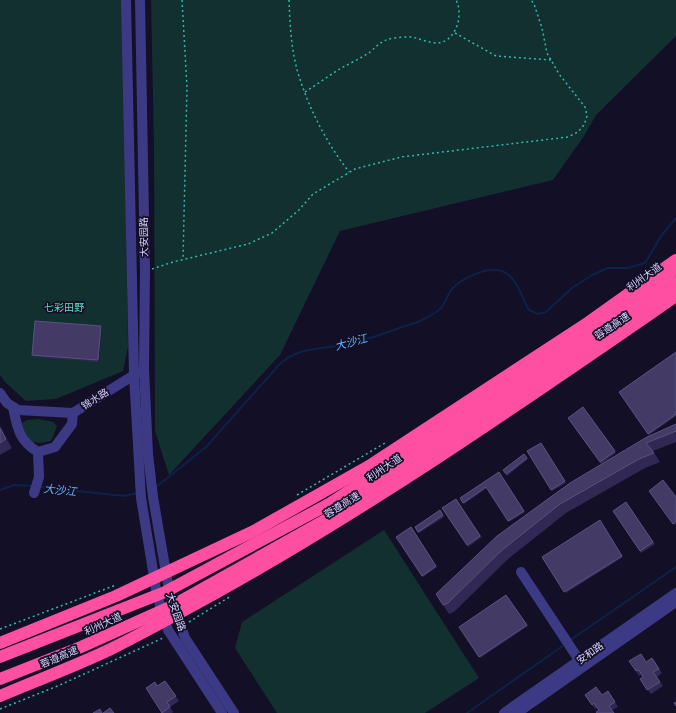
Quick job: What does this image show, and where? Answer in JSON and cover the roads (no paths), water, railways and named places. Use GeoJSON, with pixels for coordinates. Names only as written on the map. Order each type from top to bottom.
{"type":"FeatureCollection","features":[{"type":"Feature","properties":{"kind":"highway","name":"蓉遵高速"},"geometry":{"type":"LineString","coordinates":[[0,643],[116,596],[254,531],[348,478],[375,462],[589,322],[676,260]]}},
{"type":"Feature","properties":{"kind":"highway","name":"利州大道"},"geometry":{"type":"LineString","coordinates":[[0,657],[169,590],[329,504],[579,340],[676,268]]}},
{"type":"Feature","properties":{"kind":"highway","name":"利州大道"},"geometry":{"type":"LineString","coordinates":[[0,679],[81,647],[174,605],[335,514],[676,284]]}},
{"type":"Feature","properties":{"kind":"highway","name":"蓉遵高速"},"geometry":{"type":"LineString","coordinates":[[0,696],[112,648],[170,618],[265,565],[359,509],[495,420],[676,296]]}},
{"type":"Feature","properties":{"kind":"street"},"geometry":{"type":"LineString","coordinates":[[126,0],[134,375],[141,498],[157,595],[168,630],[222,713]]}},
{"type":"Feature","properties":{"kind":"street","name":"大安园路"},"geometry":{"type":"LineString","coordinates":[[140,0],[145,271],[144,369],[150,474],[153,497],[169,590],[185,638],[234,713]]}},
{"type":"Feature","properties":{"kind":"street","name":"锦水路"},"geometry":{"type":"LineString","coordinates":[[14,408],[18,410],[73,413],[144,369]]}},
{"type":"Feature","properties":{"kind":"street"},"geometry":{"type":"LineString","coordinates":[[0,393],[7,403],[14,408],[17,429],[23,440],[38,452]]}},
{"type":"Feature","properties":{"kind":"street"},"geometry":{"type":"LineString","coordinates":[[38,452],[55,446],[72,424],[73,413]]}},
{"type":"Feature","properties":{"kind":"street"},"geometry":{"type":"LineString","coordinates":[[34,493],[39,477],[38,452]]}},
{"type":"Feature","properties":{"kind":"street"},"geometry":{"type":"LineString","coordinates":[[521,572],[579,660]]}},
{"type":"Feature","properties":{"kind":"street","name":"安和路"},"geometry":{"type":"LineString","coordinates":[[504,713],[676,593]]}},
{"type":"Feature","properties":{"kind":"street","name":"安和路"},"geometry":{"type":"LineString","coordinates":[[517,713],[676,602]]}},
{"type":"Feature","properties":{"kind":"waterway","name":"大沙江"},"geometry":{"type":"LineString","coordinates":[[156,487],[206,447],[286,359],[302,352],[361,341],[420,321],[440,309],[453,288],[479,272],[492,270],[504,272],[509,275],[517,286],[529,310],[538,314],[546,312],[572,288],[592,275],[608,268],[628,268],[645,263],[661,236],[676,218]]}},
{"type":"Feature","properties":{"kind":"waterway","name":"大沙江"},"geometry":{"type":"LineString","coordinates":[[0,490],[14,485],[34,486]]}},
{"type":"Feature","properties":{"kind":"waterway","name":"大沙江"},"geometry":{"type":"LineString","coordinates":[[40,487],[124,496],[137,493]]}},
{"type":"Feature","properties":{"kind":"waterway"},"geometry":{"type":"LineString","coordinates":[[569,641],[676,567]]}},
{"type":"Feature","properties":{"kind":"waterway"},"geometry":{"type":"LineString","coordinates":[[467,713],[564,645]]}},
{"type":"Feature","properties":{"kind":"park label","name":"七彩田野"},"geometry":{"type":"Point","coordinates":[64,307]}}]}
